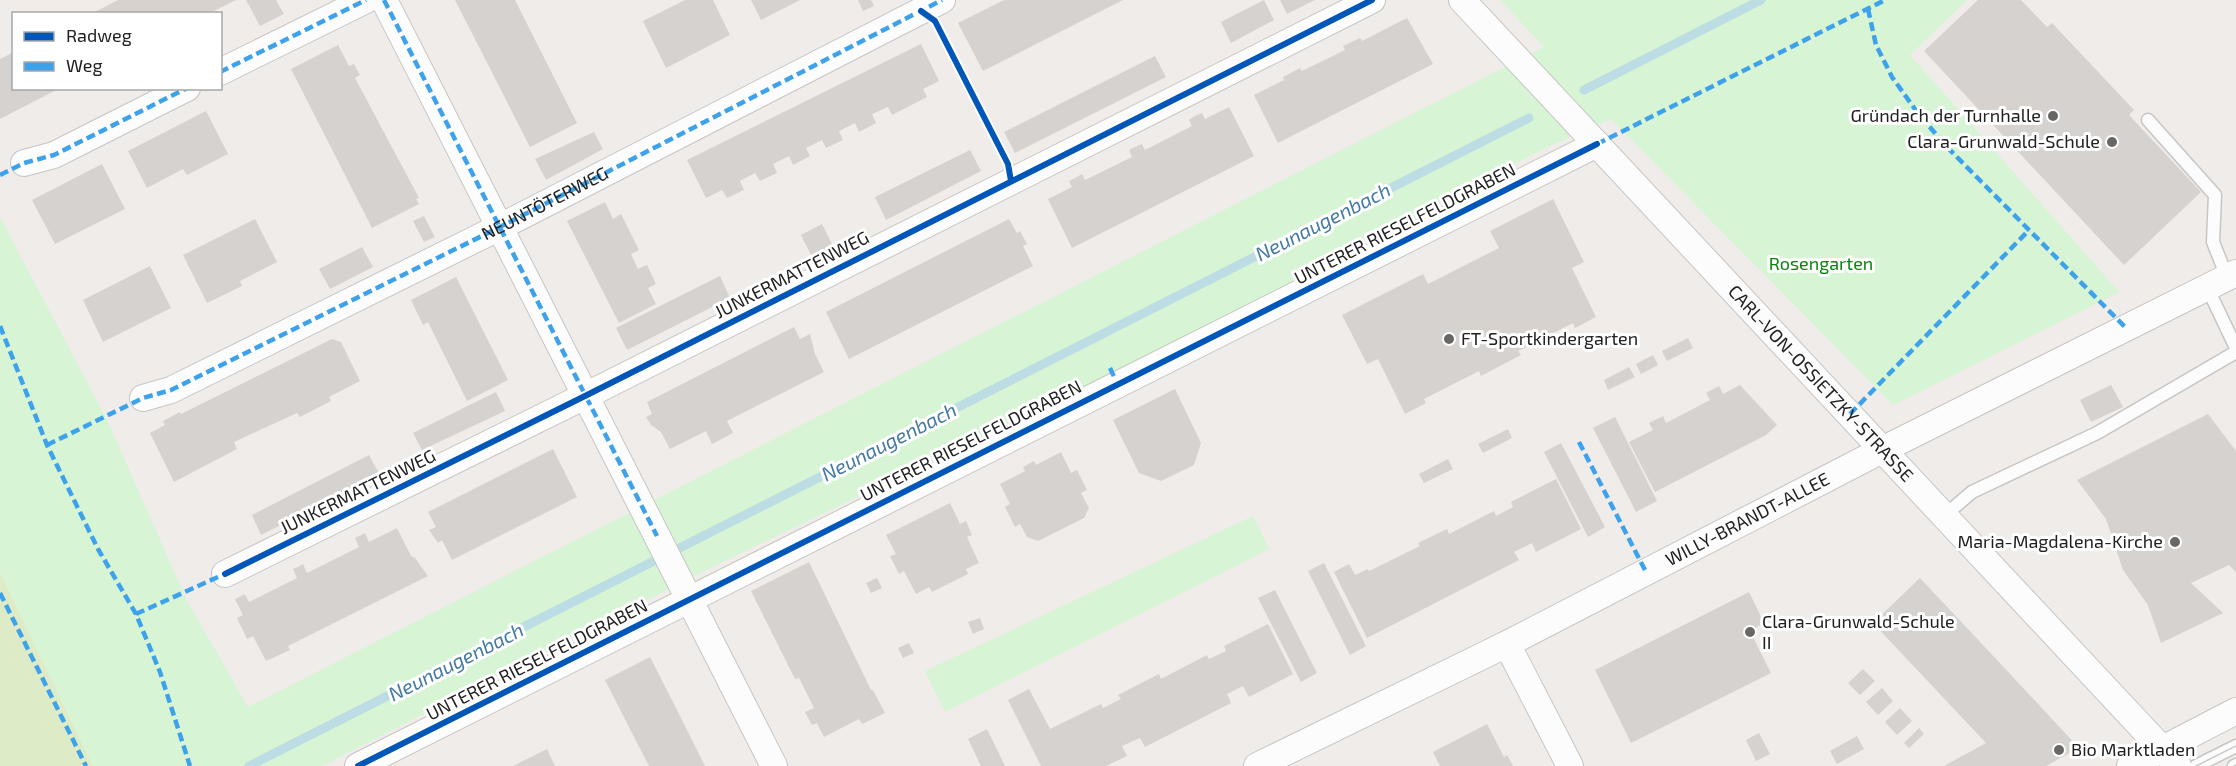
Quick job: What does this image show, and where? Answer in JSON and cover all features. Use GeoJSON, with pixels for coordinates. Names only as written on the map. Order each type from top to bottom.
{"type":"FeatureCollection","features":[{"type":"Feature","properties":{"kind":"street"},"geometry":{"type":"LineString","coordinates":[[222,71],[366,0]]}},
{"type":"Feature","properties":{"kind":"street"},"geometry":{"type":"LineString","coordinates":[[384,0],[774,766]]}},
{"type":"Feature","properties":{"kind":"street","name":"JUNKERMATTENWEG"},"geometry":{"type":"LineString","coordinates":[[225,574],[585,396],[1372,0]]}},
{"type":"Feature","properties":{"kind":"street","name":"CARL-VON-OSSIETZKY-STRASSE"},"geometry":{"type":"LineString","coordinates":[[1462,0],[2170,757]]}},
{"type":"Feature","properties":{"kind":"street","name":"NEUNTÖTERWEG"},"geometry":{"type":"LineString","coordinates":[[142,398],[171,390],[500,227],[926,4]]}},
{"type":"Feature","properties":{"kind":"street"},"geometry":{"type":"LineString","coordinates":[[24,163],[54,155],[183,90]]}},
{"type":"Feature","properties":{"kind":"street","name":"UNTERER RIESELFELDGRABEN"},"geometry":{"type":"LineString","coordinates":[[358,766],[1597,144]]}},
{"type":"Feature","properties":{"kind":"street","name":"WILLY-BRANDT-ALLEE"},"geometry":{"type":"LineString","coordinates":[[1257,766],[1507,644],[1882,450],[2223,279]]}},
{"type":"Feature","properties":{"kind":"street"},"geometry":{"type":"LineString","coordinates":[[1507,644],[1570,766]]}},
{"type":"Feature","properties":{"kind":"street"},"geometry":{"type":"LineString","coordinates":[[2130,766],[2170,757],[2236,711]]}},
{"type":"Feature","properties":{"kind":"lane"},"geometry":{"type":"LineString","coordinates":[[1944,516],[1972,492],[2097,433],[2236,350],[2223,279],[2213,242],[2215,195],[2148,120]]}},
{"type":"Feature","properties":{"kind":"lane"},"geometry":{"type":"LineString","coordinates":[[2196,766],[2236,746]]}},
{"type":"Feature","properties":{"kind":"green space","name":"Rosengarten"},"geometry":{"type":"Polygon","coordinates":[[[1500,0],[1967,0],[1910,55],[2119,292],[1893,405],[1611,119],[1541,150],[1176,343],[704,571],[322,766],[93,766],[0,572],[0,217],[108,422],[187,601],[248,707],[1544,47],[1500,0]]]}},
{"type":"Feature","properties":{"kind":"green space"},"geometry":{"type":"Polygon","coordinates":[[[1253,516],[1269,549],[945,712],[925,671],[1253,516]]]}},
{"type":"Feature","properties":{"kind":"green space"},"geometry":{"type":"Polygon","coordinates":[[[0,572],[93,766],[0,766],[0,572]]]}},
{"type":"Feature","properties":{"kind":"building"},"geometry":{"type":"Polygon","coordinates":[[[118,0],[236,0],[212,12],[95,12],[118,0]]]}},
{"type":"Feature","properties":{"kind":"building"},"geometry":{"type":"Polygon","coordinates":[[[246,0],[276,0],[284,14],[260,26],[246,0]]]}},
{"type":"Feature","properties":{"kind":"building"},"geometry":{"type":"Polygon","coordinates":[[[455,0],[515,0],[577,123],[530,147],[455,0]]]}},
{"type":"Feature","properties":{"kind":"building"},"geometry":{"type":"Polygon","coordinates":[[[685,0],[713,0],[730,35],[666,68],[643,21],[685,0]]]}},
{"type":"Feature","properties":{"kind":"building"},"geometry":{"type":"Polygon","coordinates":[[[751,0],[800,0],[761,20],[751,0]]]}},
{"type":"Feature","properties":{"kind":"building"},"geometry":{"type":"Polygon","coordinates":[[[858,0],[871,0],[874,6],[863,11],[858,0]]]}},
{"type":"Feature","properties":{"kind":"building"},"geometry":{"type":"Polygon","coordinates":[[[1004,0],[1123,0],[983,71],[958,23],[1004,0]]]}},
{"type":"Feature","properties":{"kind":"building"},"geometry":{"type":"Polygon","coordinates":[[[1264,0],[1274,20],[1231,43],[1221,22],[1264,0]]]}},
{"type":"Feature","properties":{"kind":"building"},"geometry":{"type":"Polygon","coordinates":[[[1280,0],[1315,0],[1287,14],[1280,0]]]}},
{"type":"Feature","properties":{"kind":"building"},"geometry":{"type":"Polygon","coordinates":[[[1978,0],[2021,0],[2047,27],[2052,23],[2134,110],[2129,115],[2201,192],[2124,265],[1924,51],[1978,0]]]}},
{"type":"Feature","properties":{"kind":"building"},"geometry":{"type":"Polygon","coordinates":[[[1407,18],[1433,64],[1278,143],[1254,95],[1284,80],[1283,77],[1300,68],[1302,71],[1345,50],[1343,46],[1360,38],[1362,41],[1407,18]]]}},
{"type":"Feature","properties":{"kind":"building"},"geometry":{"type":"Polygon","coordinates":[[[921,44],[939,81],[923,89],[927,97],[892,115],[888,107],[872,114],[876,123],[859,132],[855,123],[839,131],[843,140],[826,148],[822,140],[806,148],[810,156],[793,165],[789,156],[773,164],[777,173],[760,181],[755,173],[740,181],[744,190],[727,198],[722,190],[706,198],[687,160],[921,44]]]}},
{"type":"Feature","properties":{"kind":"building"},"geometry":{"type":"Polygon","coordinates":[[[338,45],[349,66],[354,64],[360,75],[355,78],[419,198],[416,199],[419,204],[372,228],[291,69],[338,45]]]}},
{"type":"Feature","properties":{"kind":"building"},"geometry":{"type":"Polygon","coordinates":[[[12,53],[12,90],[56,90],[0,119],[0,59],[12,53]]]}},
{"type":"Feature","properties":{"kind":"building"},"geometry":{"type":"Polygon","coordinates":[[[1155,56],[1166,77],[1015,153],[1004,132],[1155,56]]]}},
{"type":"Feature","properties":{"kind":"building"},"geometry":{"type":"Polygon","coordinates":[[[1229,107],[1254,156],[1072,248],[1048,199],[1072,187],[1069,181],[1082,174],[1085,180],[1132,157],[1129,150],[1142,144],[1145,150],[1192,126],[1189,120],[1195,116],[1202,113],[1205,119],[1229,107]]]}},
{"type":"Feature","properties":{"kind":"building"},"geometry":{"type":"Polygon","coordinates":[[[206,111],[228,154],[187,175],[183,169],[147,188],[128,151],[206,111]]]}},
{"type":"Feature","properties":{"kind":"building"},"geometry":{"type":"Polygon","coordinates":[[[594,132],[603,149],[546,180],[535,159],[594,132]]]}},
{"type":"Feature","properties":{"kind":"building"},"geometry":{"type":"Polygon","coordinates":[[[970,150],[981,171],[886,220],[875,197],[970,150]]]}},
{"type":"Feature","properties":{"kind":"building"},"geometry":{"type":"Polygon","coordinates":[[[102,164],[125,209],[55,244],[32,200],[102,164]]]}},
{"type":"Feature","properties":{"kind":"building"},"geometry":{"type":"Polygon","coordinates":[[[1553,199],[1584,262],[1572,268],[1596,317],[1575,328],[1573,323],[1518,351],[1521,355],[1481,376],[1479,371],[1424,399],[1426,403],[1405,414],[1378,359],[1367,364],[1342,315],[1423,274],[1428,284],[1499,248],[1490,231],[1553,199]]]}},
{"type":"Feature","properties":{"kind":"building"},"geometry":{"type":"Polygon","coordinates":[[[605,202],[613,219],[621,214],[639,250],[631,254],[638,269],[647,265],[656,284],[648,288],[656,304],[619,323],[567,221],[605,202]]]}},
{"type":"Feature","properties":{"kind":"building"},"geometry":{"type":"Polygon","coordinates":[[[424,216],[435,237],[424,242],[413,221],[424,216]]]}},
{"type":"Feature","properties":{"kind":"building"},"geometry":{"type":"Polygon","coordinates":[[[255,219],[277,262],[240,281],[242,286],[207,303],[183,255],[255,219]]]}},
{"type":"Feature","properties":{"kind":"building"},"geometry":{"type":"Polygon","coordinates":[[[1009,219],[1017,233],[1020,231],[1027,244],[1023,246],[1033,266],[849,359],[826,312],[1009,219]]]}},
{"type":"Feature","properties":{"kind":"building"},"geometry":{"type":"Polygon","coordinates":[[[822,224],[833,246],[812,257],[801,235],[822,224]]]}},
{"type":"Feature","properties":{"kind":"building"},"geometry":{"type":"Polygon","coordinates":[[[362,247],[373,267],[330,289],[319,269],[362,247]]]}},
{"type":"Feature","properties":{"kind":"building"},"geometry":{"type":"Polygon","coordinates":[[[150,266],[171,308],[103,342],[83,300],[150,266]]]}},
{"type":"Feature","properties":{"kind":"building"},"geometry":{"type":"Polygon","coordinates":[[[720,276],[730,298],[627,350],[616,328],[720,276]]]}},
{"type":"Feature","properties":{"kind":"building"},"geometry":{"type":"Polygon","coordinates":[[[456,277],[508,380],[467,401],[428,322],[423,325],[411,300],[456,277]]]}},
{"type":"Feature","properties":{"kind":"building"},"geometry":{"type":"Polygon","coordinates":[[[794,327],[800,339],[810,334],[815,354],[824,372],[727,421],[733,433],[712,444],[706,431],[670,449],[661,432],[651,425],[646,417],[652,414],[647,402],[794,327]]]}},
{"type":"Feature","properties":{"kind":"building"},"geometry":{"type":"Polygon","coordinates":[[[1688,338],[1693,348],[1667,361],[1662,351],[1688,338]]]}},
{"type":"Feature","properties":{"kind":"building"},"geometry":{"type":"Polygon","coordinates":[[[332,339],[341,342],[360,381],[329,397],[331,401],[300,417],[297,413],[234,442],[237,449],[174,482],[150,433],[165,425],[163,421],[332,339]]]}},
{"type":"Feature","properties":{"kind":"building"},"geometry":{"type":"Polygon","coordinates":[[[1653,355],[1658,365],[1641,374],[1636,364],[1653,355]]]}},
{"type":"Feature","properties":{"kind":"building"},"geometry":{"type":"Polygon","coordinates":[[[1629,367],[1635,377],[1608,390],[1604,380],[1629,367]]]}},
{"type":"Feature","properties":{"kind":"building"},"geometry":{"type":"Polygon","coordinates":[[[1740,385],[1777,425],[1766,435],[1655,492],[1629,442],[1653,430],[1649,423],[1663,416],[1666,423],[1710,400],[1706,393],[1719,386],[1723,394],[1740,385]]]}},
{"type":"Feature","properties":{"kind":"building"},"geometry":{"type":"Polygon","coordinates":[[[2111,385],[2123,407],[2091,422],[2080,400],[2111,385]]]}},
{"type":"Feature","properties":{"kind":"building"},"geometry":{"type":"Polygon","coordinates":[[[1175,389],[1201,443],[1194,465],[1161,481],[1139,473],[1113,420],[1175,389]]]}},
{"type":"Feature","properties":{"kind":"building"},"geometry":{"type":"Polygon","coordinates":[[[496,392],[505,411],[422,450],[413,433],[496,392]]]}},
{"type":"Feature","properties":{"kind":"building","name":"Maria-Magdalena-Kirche"},"geometry":{"type":"Polygon","coordinates":[[[2208,414],[2236,451],[2236,572],[2229,565],[2191,583],[2223,613],[2161,643],[2148,605],[2123,570],[2106,519],[2077,480],[2208,414]]]}},
{"type":"Feature","properties":{"kind":"building"},"geometry":{"type":"Polygon","coordinates":[[[1615,417],[1657,501],[1636,512],[1593,428],[1615,417]]]}},
{"type":"Feature","properties":{"kind":"building"},"geometry":{"type":"Polygon","coordinates":[[[1508,429],[1512,438],[1483,453],[1478,444],[1508,429]]]}},
{"type":"Feature","properties":{"kind":"building"},"geometry":{"type":"Polygon","coordinates":[[[1561,443],[1605,527],[1588,537],[1544,452],[1561,443]]]}},
{"type":"Feature","properties":{"kind":"building"},"geometry":{"type":"Polygon","coordinates":[[[553,449],[577,497],[452,560],[442,540],[438,543],[429,530],[436,527],[428,512],[553,449]]]}},
{"type":"Feature","properties":{"kind":"building"},"geometry":{"type":"Polygon","coordinates":[[[1061,452],[1071,473],[1077,470],[1087,490],[1081,493],[1089,508],[1084,518],[1038,541],[1027,537],[1020,524],[1015,527],[1005,507],[1010,504],[1000,484],[1025,471],[1023,467],[1034,461],[1036,465],[1061,452]]]}},
{"type":"Feature","properties":{"kind":"building"},"geometry":{"type":"Polygon","coordinates":[[[369,455],[380,475],[261,535],[252,515],[369,455]]]}},
{"type":"Feature","properties":{"kind":"building"},"geometry":{"type":"Polygon","coordinates":[[[1448,459],[1453,469],[1424,483],[1419,474],[1448,459]]]}},
{"type":"Feature","properties":{"kind":"building"},"geometry":{"type":"Polygon","coordinates":[[[1556,479],[1581,529],[1536,552],[1532,543],[1514,552],[1519,560],[1367,638],[1334,572],[1349,564],[1355,575],[1368,569],[1369,571],[1420,546],[1418,543],[1447,529],[1449,534],[1494,511],[1496,516],[1513,507],[1511,502],[1556,479]]]}},
{"type":"Feature","properties":{"kind":"building"},"geometry":{"type":"Polygon","coordinates":[[[950,503],[960,524],[966,521],[972,535],[967,537],[979,563],[966,569],[968,574],[932,592],[929,587],[916,594],[904,571],[899,574],[890,556],[896,554],[886,535],[950,503]]]}},
{"type":"Feature","properties":{"kind":"building"},"geometry":{"type":"Polygon","coordinates":[[[397,528],[411,556],[428,576],[288,646],[290,650],[266,661],[253,636],[247,639],[237,618],[243,615],[235,599],[245,594],[249,602],[297,578],[293,569],[303,564],[307,573],[359,547],[355,538],[365,533],[369,542],[397,528]]]}},
{"type":"Feature","properties":{"kind":"building"},"geometry":{"type":"Polygon","coordinates":[[[809,562],[871,690],[885,713],[862,724],[859,719],[824,737],[817,723],[812,725],[805,712],[814,708],[799,678],[795,679],[751,591],[809,562]]]}},
{"type":"Feature","properties":{"kind":"building"},"geometry":{"type":"Polygon","coordinates":[[[1324,563],[1366,646],[1350,655],[1308,571],[1324,563]]]}},
{"type":"Feature","properties":{"kind":"building"},"geometry":{"type":"Polygon","coordinates":[[[877,578],[882,588],[871,593],[866,583],[877,578]]]}},
{"type":"Feature","properties":{"kind":"building"},"geometry":{"type":"Polygon","coordinates":[[[1920,578],[2079,748],[2046,766],[1944,766],[1986,743],[1873,623],[1920,578]]]}},
{"type":"Feature","properties":{"kind":"building"},"geometry":{"type":"Polygon","coordinates":[[[1275,590],[1317,673],[1301,682],[1258,598],[1275,590]]]}},
{"type":"Feature","properties":{"kind":"building"},"geometry":{"type":"Polygon","coordinates":[[[1749,592],[1764,623],[1750,631],[1771,673],[1631,743],[1595,670],[1749,592]]]}},
{"type":"Feature","properties":{"kind":"building"},"geometry":{"type":"Polygon","coordinates":[[[980,618],[984,629],[973,634],[968,622],[980,618]]]}},
{"type":"Feature","properties":{"kind":"building"},"geometry":{"type":"Polygon","coordinates":[[[1268,624],[1293,674],[1249,697],[1243,686],[1227,694],[1231,703],[1145,747],[1140,738],[1122,746],[1127,756],[1106,766],[1041,766],[1008,700],[1029,689],[1050,729],[1101,704],[1103,708],[1121,699],[1118,695],[1159,674],[1161,679],[1207,655],[1209,659],[1226,651],[1224,646],[1268,624]]]}},
{"type":"Feature","properties":{"kind":"building"},"geometry":{"type":"Polygon","coordinates":[[[909,643],[914,653],[903,658],[898,648],[909,643]]]}},
{"type":"Feature","properties":{"kind":"building"},"geometry":{"type":"Polygon","coordinates":[[[650,657],[705,766],[649,766],[605,680],[650,657]]]}},
{"type":"Feature","properties":{"kind":"building"},"geometry":{"type":"Polygon","coordinates":[[[1863,669],[1875,681],[1860,695],[1848,683],[1863,669]]]}},
{"type":"Feature","properties":{"kind":"building"},"geometry":{"type":"Polygon","coordinates":[[[1882,688],[1893,701],[1878,715],[1866,702],[1882,688]]]}},
{"type":"Feature","properties":{"kind":"building"},"geometry":{"type":"Polygon","coordinates":[[[1900,708],[1912,721],[1897,735],[1885,722],[1900,708]]]}},
{"type":"Feature","properties":{"kind":"building"},"geometry":{"type":"Polygon","coordinates":[[[1487,724],[1504,757],[1507,755],[1513,766],[1440,766],[1433,752],[1487,724]]]}},
{"type":"Feature","properties":{"kind":"building"},"geometry":{"type":"Polygon","coordinates":[[[1919,728],[1924,734],[1909,748],[1904,743],[1919,728]]]}},
{"type":"Feature","properties":{"kind":"building"},"geometry":{"type":"Polygon","coordinates":[[[987,729],[1005,766],[981,766],[968,739],[987,729]]]}},
{"type":"Feature","properties":{"kind":"building"},"geometry":{"type":"Polygon","coordinates":[[[1759,733],[1770,754],[1756,761],[1746,740],[1759,733]]]}},
{"type":"Feature","properties":{"kind":"building"},"geometry":{"type":"Polygon","coordinates":[[[1857,736],[1864,749],[1837,764],[1830,751],[1857,736]]]}},
{"type":"Feature","properties":{"kind":"building"},"geometry":{"type":"Polygon","coordinates":[[[547,749],[555,766],[513,766],[547,749]]]}},
{"type":"Feature","properties":{"kind":"waterway","name":"Neunaugenbach"},"geometry":{"type":"LineString","coordinates":[[1584,90],[1761,0]]}},
{"type":"Feature","properties":{"kind":"waterway","name":"Neunaugenbach"},"geometry":{"type":"LineString","coordinates":[[249,766],[1529,118]]}},
{"type":"Feature","properties":{"kind":"tram line"},"geometry":{"type":"LineString","coordinates":[[2196,766],[2236,746]]}},
{"type":"Feature","properties":{"kind":"marked path"},"geometry":{"type":"LineString","coordinates":[[222,71],[366,0]]}},
{"type":"Feature","properties":{"kind":"marked path"},"geometry":{"type":"LineString","coordinates":[[384,0],[657,536]]}},
{"type":"Feature","properties":{"kind":"marked path"},"geometry":{"type":"LineString","coordinates":[[47,445],[143,398],[171,390],[500,227],[942,0]]}},
{"type":"Feature","properties":{"kind":"marked path"},"geometry":{"type":"LineString","coordinates":[[1597,144],[1885,0]]}},
{"type":"Feature","properties":{"kind":"marked path"},"geometry":{"type":"LineString","coordinates":[[1868,9],[1876,45],[1892,77],[1917,112],[1946,146],[2126,328]]}},
{"type":"Feature","properties":{"kind":"marked path"},"geometry":{"type":"LineString","coordinates":[[0,175],[24,163],[54,155],[183,90]]}},
{"type":"Feature","properties":{"kind":"marked path"},"geometry":{"type":"LineString","coordinates":[[1850,414],[2029,230]]}},
{"type":"Feature","properties":{"kind":"marked path"},"geometry":{"type":"LineString","coordinates":[[0,326],[47,445],[98,549],[136,614],[160,672],[190,766]]}},
{"type":"Feature","properties":{"kind":"marked path"},"geometry":{"type":"LineString","coordinates":[[1110,368],[1117,383]]}},
{"type":"Feature","properties":{"kind":"marked path"},"geometry":{"type":"LineString","coordinates":[[1579,442],[1646,572]]}},
{"type":"Feature","properties":{"kind":"marked path"},"geometry":{"type":"LineString","coordinates":[[136,614],[229,572]]}},
{"type":"Feature","properties":{"kind":"marked path"},"geometry":{"type":"LineString","coordinates":[[0,593],[86,766]]}},
{"type":"Feature","properties":{"kind":"cycle path"},"geometry":{"type":"LineString","coordinates":[[225,574],[585,396],[1372,0]]}},
{"type":"Feature","properties":{"kind":"cycle path"},"geometry":{"type":"LineString","coordinates":[[921,11],[935,21],[1008,164],[1011,181]]}},
{"type":"Feature","properties":{"kind":"cycle path"},"geometry":{"type":"LineString","coordinates":[[358,766],[1597,144]]}},
{"type":"Feature","properties":{"kind":"place","name":"Gründach der Turnhalle"},"geometry":{"type":"Point","coordinates":[2053,116]}},
{"type":"Feature","properties":{"kind":"place","name":"Clara-Grunwald-Schule"},"geometry":{"type":"Point","coordinates":[2112,142]}},
{"type":"Feature","properties":{"kind":"place","name":"FT-Sportkindergarten"},"geometry":{"type":"Point","coordinates":[1449,339]}},
{"type":"Feature","properties":{"kind":"place","name":"Maria-Magdalena-Kirche"},"geometry":{"type":"Point","coordinates":[2175,542]}},
{"type":"Feature","properties":{"kind":"place","name":"Clara-Grunwald-Schule II"},"geometry":{"type":"Point","coordinates":[1750,632]}},
{"type":"Feature","properties":{"kind":"place","name":"Bio Marktladen"},"geometry":{"type":"Point","coordinates":[2059,750]}}]}
